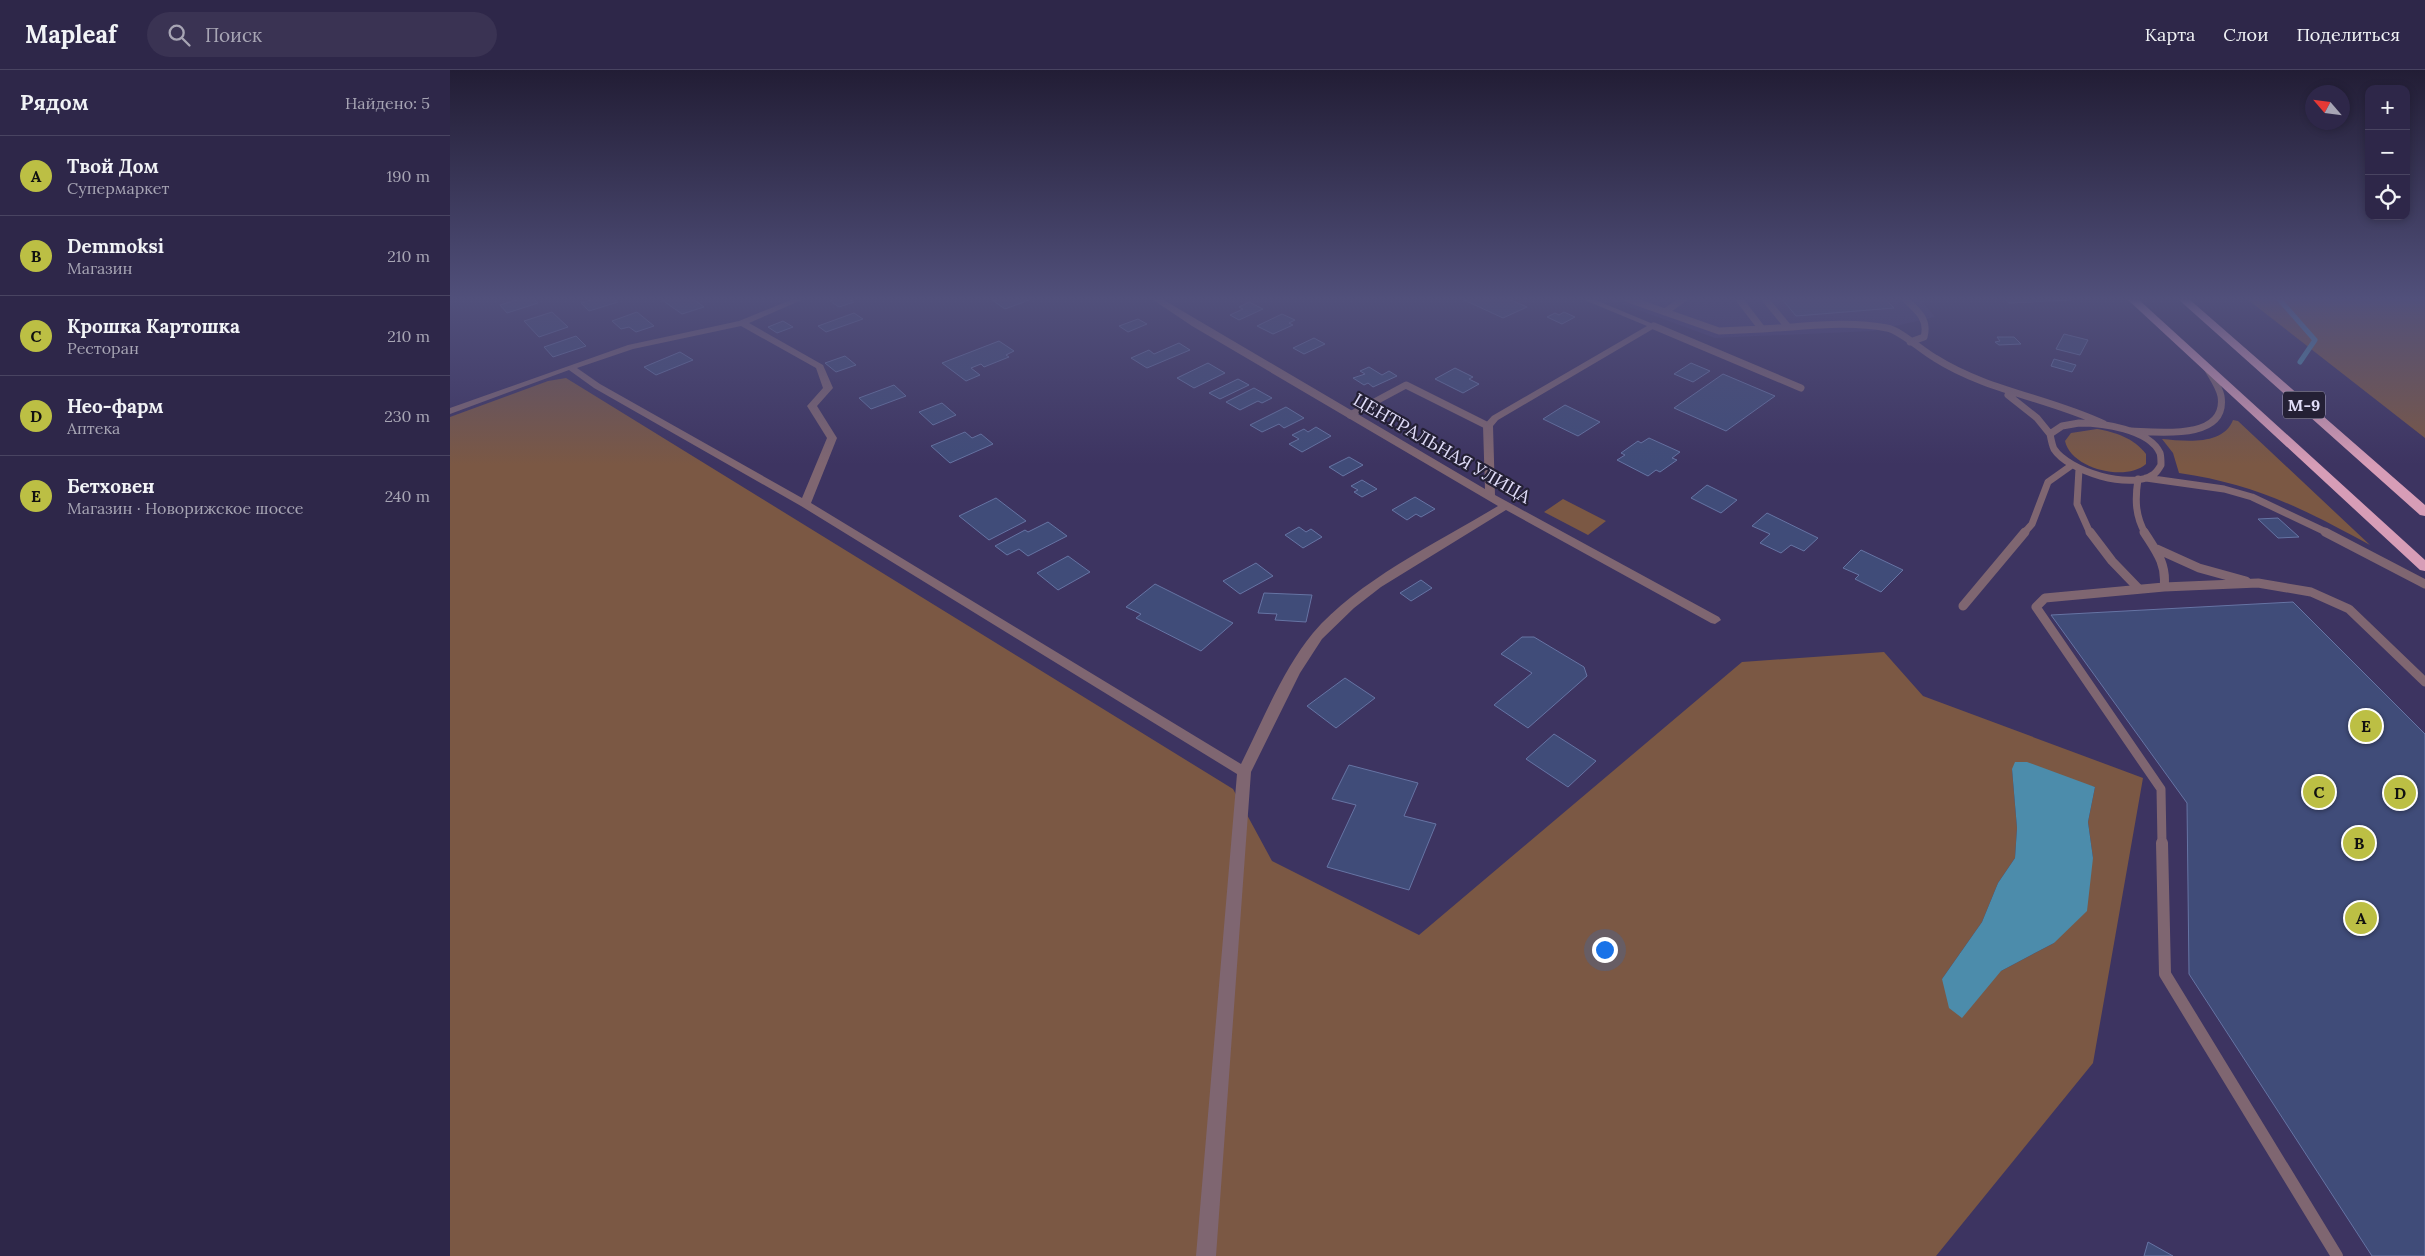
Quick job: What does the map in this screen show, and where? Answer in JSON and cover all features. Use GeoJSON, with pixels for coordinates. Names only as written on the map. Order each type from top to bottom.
{"type":"FeatureCollection","features":[{"type":"Feature","properties":{"kind":"highway","name":"М-9"},"geometry":{"type":"LineString","coordinates":[[2193,354],[2425,567]]}},
{"type":"Feature","properties":{"kind":"highway","name":"М-9"},"geometry":{"type":"LineString","coordinates":[[2246,354],[2425,512]]}},
{"type":"Feature","properties":{"kind":"street"},"geometry":{"type":"LineString","coordinates":[[450,411],[607,354]]}},
{"type":"Feature","properties":{"kind":"street"},"geometry":{"type":"LineString","coordinates":[[798,354],[820,367],[828,388],[812,406],[832,438],[805,504]]}},
{"type":"Feature","properties":{"kind":"street","name":"ЦЕНТРАЛЬНАЯ УЛИЦА"},"geometry":{"type":"LineString","coordinates":[[1247,354],[1506,506],[1715,620]]}},
{"type":"Feature","properties":{"kind":"street"},"geometry":{"type":"LineString","coordinates":[[1490,496],[1488,426],[1495,418],[1605,354]]}},
{"type":"Feature","properties":{"kind":"street"},"geometry":{"type":"LineString","coordinates":[[570,367],[597,386],[805,504],[1244,772]]}},
{"type":"Feature","properties":{"kind":"street"},"geometry":{"type":"LineString","coordinates":[[1206,1256],[1244,772],[1294,671],[1318,636],[1350,605],[1377,584],[1506,506]]}},
{"type":"Feature","properties":{"kind":"lane"},"geometry":{"type":"LineString","coordinates":[[1724,354],[1801,388]]}},
{"type":"Feature","properties":{"kind":"lane"},"geometry":{"type":"LineString","coordinates":[[1930,354],[1965,376],[1999,389],[2074,410],[2104,424],[2128,431],[2148,443],[2161,457],[2162,465],[2156,473],[2142,478]]}},
{"type":"Feature","properties":{"kind":"lane"},"geometry":{"type":"LineString","coordinates":[[2128,431],[2189,432],[2212,424],[2222,410],[2221,394],[2204,364]]}},
{"type":"Feature","properties":{"kind":"lane"},"geometry":{"type":"LineString","coordinates":[[1350,415],[1406,385],[1488,426]]}},
{"type":"Feature","properties":{"kind":"lane"},"geometry":{"type":"LineString","coordinates":[[1999,389],[2020,402],[2050,434],[2053,449],[2076,467],[2119,480],[2142,478],[2224,489],[2252,497],[2289,513],[2425,584]]}},
{"type":"Feature","properties":{"kind":"lane"},"geometry":{"type":"LineString","coordinates":[[2050,434],[2064,424],[2076,422],[2104,424]]}},
{"type":"Feature","properties":{"kind":"lane"},"geometry":{"type":"LineString","coordinates":[[2076,467],[2077,504],[2092,537],[2139,589]]}},
{"type":"Feature","properties":{"kind":"lane"},"geometry":{"type":"LineString","coordinates":[[1963,606],[2032,524],[2048,482],[2076,467]]}},
{"type":"Feature","properties":{"kind":"lane"},"geometry":{"type":"LineString","coordinates":[[2142,478],[2136,508],[2140,526],[2165,564],[2166,577],[2164,587]]}},
{"type":"Feature","properties":{"kind":"lane"},"geometry":{"type":"LineString","coordinates":[[2157,550],[2199,568],[2258,584],[2311,592],[2349,609],[2425,682]]}},
{"type":"Feature","properties":{"kind":"lane"},"geometry":{"type":"LineString","coordinates":[[2258,584],[2164,587],[2045,598],[2036,607],[2161,789],[2165,974],[2337,1256]]}},
{"type":"Feature","properties":{"kind":"shaded area"},"geometry":{"type":"Polygon","coordinates":[[[2318,354],[2425,354],[2425,438],[2318,354]]]}},
{"type":"Feature","properties":{"kind":"shaded area"},"geometry":{"type":"Polygon","coordinates":[[[566,378],[1233,789],[1272,861],[1419,935],[1742,662],[1884,652],[1923,696],[2143,778],[2093,1063],[1936,1256],[450,1256],[450,417],[548,381],[566,378]],[[2012,769],[2017,828],[2015,858],[1998,883],[1982,922],[1942,979],[2001,971],[2054,943],[2093,858],[2088,822],[2095,787],[2012,769]]]}},
{"type":"Feature","properties":{"kind":"shaded area"},"geometry":{"type":"Polygon","coordinates":[[[2233,420],[2238,421],[2370,545],[2301,509],[2255,491],[2232,484],[2179,473],[2173,453],[2162,439],[2192,441],[2212,438],[2228,428],[2233,420]]]}},
{"type":"Feature","properties":{"kind":"shaded area"},"geometry":{"type":"Polygon","coordinates":[[[2097,429],[2117,434],[2136,444],[2146,454],[2146,464],[2126,472],[2113,472],[2100,470],[2077,459],[2069,451],[2065,441],[2071,433],[2097,429]]]}},
{"type":"Feature","properties":{"kind":"shaded area"},"geometry":{"type":"Polygon","coordinates":[[[1563,499],[1606,521],[1588,535],[1544,512],[1563,499]]]}},
{"type":"Feature","properties":{"kind":"water"},"geometry":{"type":"Polygon","coordinates":[[[2015,762],[2027,762],[2095,787],[2088,822],[2093,858],[2087,911],[2054,943],[2001,971],[1962,1018],[1949,1008],[1942,979],[1982,922],[1998,883],[2015,858],[2017,828],[2012,769],[2015,762]]]}},
{"type":"Feature","properties":{"kind":"building"},"geometry":{"type":"Polygon","coordinates":[[[674,354],[684,354],[693,360],[656,375],[644,367],[674,354]]]}},
{"type":"Feature","properties":{"kind":"building"},"geometry":{"type":"Polygon","coordinates":[[[964,354],[1007,354],[1009,357],[984,367],[981,364],[971,368],[980,375],[966,381],[942,363],[964,354]]]}},
{"type":"Feature","properties":{"kind":"building"},"geometry":{"type":"Polygon","coordinates":[[[1139,354],[1180,354],[1147,368],[1131,358],[1139,354]]]}},
{"type":"Feature","properties":{"kind":"building"},"geometry":{"type":"Polygon","coordinates":[[[845,356],[856,365],[836,372],[825,363],[845,356]]]}},
{"type":"Feature","properties":{"kind":"building"},"geometry":{"type":"Polygon","coordinates":[[[2054,359],[2076,365],[2072,372],[2051,366],[2054,359]]]}},
{"type":"Feature","properties":{"kind":"building"},"geometry":{"type":"Polygon","coordinates":[[[1208,363],[1225,373],[1194,388],[1177,378],[1208,363]]]}},
{"type":"Feature","properties":{"kind":"building"},"geometry":{"type":"Polygon","coordinates":[[[1691,363],[1710,371],[1693,382],[1674,374],[1691,363]]]}},
{"type":"Feature","properties":{"kind":"building"},"geometry":{"type":"Polygon","coordinates":[[[1369,367],[1382,375],[1389,371],[1397,376],[1373,387],[1368,383],[1364,385],[1353,378],[1365,374],[1360,371],[1369,367]]]}},
{"type":"Feature","properties":{"kind":"building"},"geometry":{"type":"Polygon","coordinates":[[[1455,368],[1473,377],[1469,379],[1479,384],[1463,393],[1435,379],[1455,368]]]}},
{"type":"Feature","properties":{"kind":"building"},"geometry":{"type":"Polygon","coordinates":[[[1723,374],[1775,396],[1726,431],[1674,408],[1723,374]]]}},
{"type":"Feature","properties":{"kind":"building"},"geometry":{"type":"Polygon","coordinates":[[[1238,379],[1249,385],[1220,399],[1209,393],[1238,379]]]}},
{"type":"Feature","properties":{"kind":"building"},"geometry":{"type":"Polygon","coordinates":[[[894,385],[906,396],[871,409],[859,398],[894,385]]]}},
{"type":"Feature","properties":{"kind":"building"},"geometry":{"type":"Polygon","coordinates":[[[1254,388],[1272,398],[1262,403],[1258,401],[1240,410],[1226,402],[1254,388]]]}},
{"type":"Feature","properties":{"kind":"building"},"geometry":{"type":"Polygon","coordinates":[[[942,403],[956,415],[933,425],[919,412],[942,403]]]}},
{"type":"Feature","properties":{"kind":"building"},"geometry":{"type":"Polygon","coordinates":[[[1565,405],[1600,422],[1578,436],[1543,419],[1565,405]]]}},
{"type":"Feature","properties":{"kind":"building"},"geometry":{"type":"Polygon","coordinates":[[[1286,407],[1304,418],[1284,428],[1279,424],[1262,432],[1250,425],[1286,407]]]}},
{"type":"Feature","properties":{"kind":"building"},"geometry":{"type":"Polygon","coordinates":[[[1316,427],[1331,436],[1302,452],[1289,444],[1299,439],[1292,435],[1304,429],[1308,432],[1316,427]]]}},
{"type":"Feature","properties":{"kind":"building"},"geometry":{"type":"Polygon","coordinates":[[[965,432],[972,438],[981,434],[993,444],[950,463],[931,446],[965,432]]]}},
{"type":"Feature","properties":{"kind":"building"},"geometry":{"type":"Polygon","coordinates":[[[1649,438],[1680,452],[1672,458],[1677,460],[1660,472],[1656,470],[1648,476],[1617,460],[1625,455],[1621,453],[1638,441],[1641,443],[1649,438]]]}},
{"type":"Feature","properties":{"kind":"building"},"geometry":{"type":"Polygon","coordinates":[[[1349,457],[1363,465],[1343,476],[1329,467],[1349,457]]]}},
{"type":"Feature","properties":{"kind":"building"},"geometry":{"type":"Polygon","coordinates":[[[1362,480],[1377,489],[1362,497],[1354,492],[1358,490],[1351,486],[1362,480]]]}},
{"type":"Feature","properties":{"kind":"building"},"geometry":{"type":"Polygon","coordinates":[[[1707,485],[1737,500],[1721,513],[1691,498],[1707,485]]]}},
{"type":"Feature","properties":{"kind":"building"},"geometry":{"type":"Polygon","coordinates":[[[1415,497],[1435,509],[1421,517],[1416,514],[1407,520],[1392,510],[1415,497]]]}},
{"type":"Feature","properties":{"kind":"building"},"geometry":{"type":"Polygon","coordinates":[[[996,498],[1026,521],[989,540],[959,516],[996,498]]]}},
{"type":"Feature","properties":{"kind":"building"},"geometry":{"type":"Polygon","coordinates":[[[1767,513],[1818,538],[1804,551],[1791,545],[1781,553],[1760,543],[1770,534],[1752,526],[1767,513]]]}},
{"type":"Feature","properties":{"kind":"building"},"geometry":{"type":"Polygon","coordinates":[[[2278,518],[2299,537],[2278,538],[2258,519],[2278,518]]]}},
{"type":"Feature","properties":{"kind":"building"},"geometry":{"type":"Polygon","coordinates":[[[1048,522],[1067,536],[1028,556],[1019,549],[1007,555],[995,546],[1025,530],[1028,532],[1048,522]]]}},
{"type":"Feature","properties":{"kind":"building"},"geometry":{"type":"Polygon","coordinates":[[[1299,527],[1306,532],[1311,529],[1322,537],[1303,548],[1285,535],[1299,527]]]}},
{"type":"Feature","properties":{"kind":"building"},"geometry":{"type":"Polygon","coordinates":[[[1861,550],[1903,570],[1881,592],[1855,579],[1859,575],[1843,568],[1861,550]]]}},
{"type":"Feature","properties":{"kind":"building"},"geometry":{"type":"Polygon","coordinates":[[[1068,556],[1090,572],[1058,590],[1037,573],[1068,556]]]}},
{"type":"Feature","properties":{"kind":"building"},"geometry":{"type":"Polygon","coordinates":[[[1256,563],[1273,576],[1240,594],[1223,581],[1256,563]]]}},
{"type":"Feature","properties":{"kind":"building"},"geometry":{"type":"Polygon","coordinates":[[[1421,580],[1432,588],[1411,601],[1400,593],[1421,580]]]}},
{"type":"Feature","properties":{"kind":"building"},"geometry":{"type":"Polygon","coordinates":[[[1155,584],[1233,623],[1201,651],[1136,618],[1141,614],[1126,607],[1155,584]]]}},
{"type":"Feature","properties":{"kind":"building"},"geometry":{"type":"Polygon","coordinates":[[[1264,593],[1312,595],[1306,622],[1275,620],[1277,614],[1258,613],[1264,593]]]}},
{"type":"Feature","properties":{"kind":"building"},"geometry":{"type":"Polygon","coordinates":[[[2293,602],[2425,734],[2425,1256],[2372,1256],[2189,974],[2187,803],[2051,615],[2293,602]]]}},
{"type":"Feature","properties":{"kind":"building"},"geometry":{"type":"Polygon","coordinates":[[[1522,637],[1534,637],[1584,667],[1587,676],[1528,728],[1494,705],[1532,673],[1501,654],[1522,637]]]}},
{"type":"Feature","properties":{"kind":"building"},"geometry":{"type":"Polygon","coordinates":[[[1345,678],[1375,698],[1336,728],[1307,706],[1345,678]]]}},
{"type":"Feature","properties":{"kind":"building"},"geometry":{"type":"Polygon","coordinates":[[[1554,734],[1596,761],[1568,787],[1526,759],[1554,734]]]}},
{"type":"Feature","properties":{"kind":"building"},"geometry":{"type":"Polygon","coordinates":[[[1349,765],[1418,783],[1404,816],[1436,824],[1409,890],[1327,867],[1356,805],[1332,799],[1349,765]]]}},
{"type":"Feature","properties":{"kind":"building"},"geometry":{"type":"Polygon","coordinates":[[[2148,1242],[2173,1256],[2144,1256],[2148,1242]]]}},
{"type":"Feature","properties":{"kind":"waterway"},"geometry":{"type":"LineString","coordinates":[[2300,362],[2305,354]]}},
{"type":"Feature","properties":{"kind":"place","name":"Бетховен"},"geometry":{"type":"Point","coordinates":[2366,726]}},
{"type":"Feature","properties":{"kind":"place","name":"Крошка Картошка"},"geometry":{"type":"Point","coordinates":[2319,792]}},
{"type":"Feature","properties":{"kind":"place","name":"Нео-фарм"},"geometry":{"type":"Point","coordinates":[2400,793]}},
{"type":"Feature","properties":{"kind":"place","name":"Demmoksi"},"geometry":{"type":"Point","coordinates":[2359,843]}},
{"type":"Feature","properties":{"kind":"place","name":"Твой Дом"},"geometry":{"type":"Point","coordinates":[2361,918]}}]}
